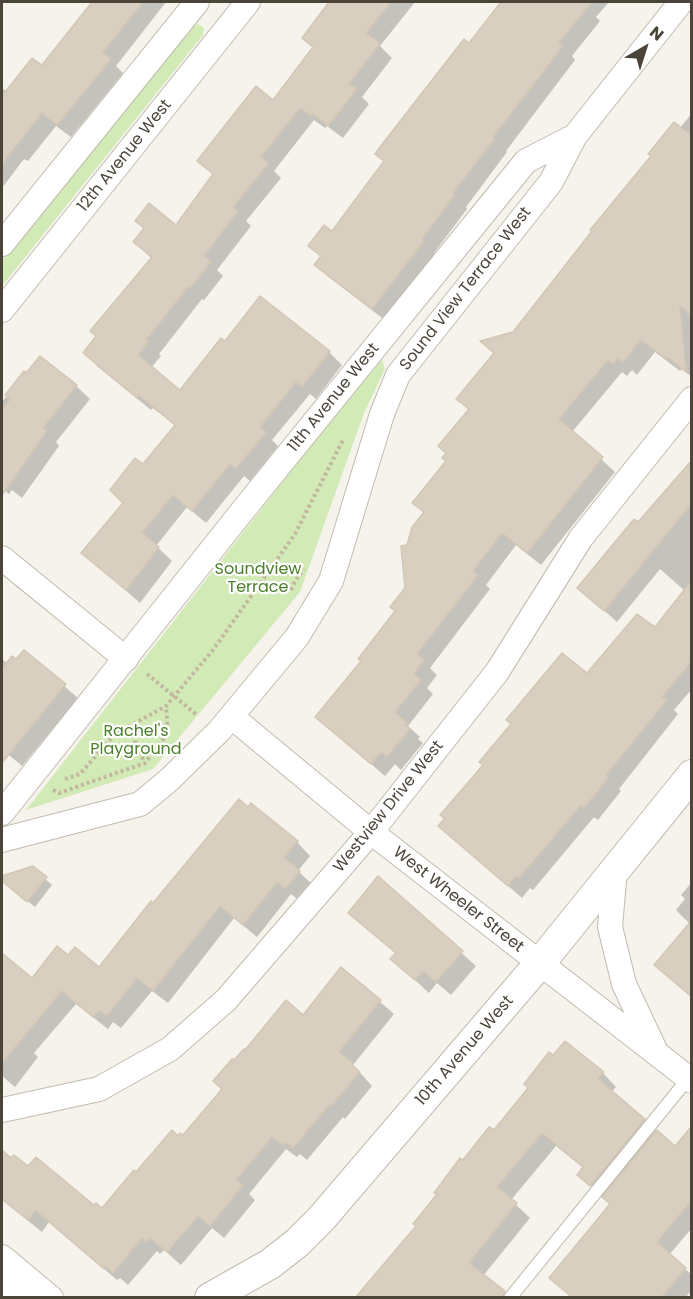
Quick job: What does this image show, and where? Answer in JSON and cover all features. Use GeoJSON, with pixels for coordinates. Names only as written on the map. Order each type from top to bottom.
{"type":"FeatureCollection","features":[{"type":"Feature","properties":{"kind":"street"},"geometry":{"type":"LineString","coordinates":[[2,244],[197,2]]}},
{"type":"Feature","properties":{"kind":"street","name":"12th Avenue West"},"geometry":{"type":"LineString","coordinates":[[2,310],[248,2]]}},
{"type":"Feature","properties":{"kind":"street","name":"11th Avenue West"},"geometry":{"type":"LineString","coordinates":[[2,813],[135,666],[248,504],[526,161],[575,136],[681,2]]}},
{"type":"Feature","properties":{"kind":"street","name":"Sound View Terrace West"},"geometry":{"type":"LineString","coordinates":[[2,840],[140,804],[170,780],[232,717],[297,637],[331,581],[382,414],[398,375],[551,182],[575,136]]}},
{"type":"Feature","properties":{"kind":"street","name":"Westview Drive West"},"geometry":{"type":"LineString","coordinates":[[2,1110],[99,1089],[170,1049],[226,1000],[371,832],[497,672],[581,538],[692,399]]}},
{"type":"Feature","properties":{"kind":"street"},"geometry":{"type":"LineString","coordinates":[[2,558],[135,666]]}},
{"type":"Feature","properties":{"kind":"street","name":"West Wheeler Street"},"geometry":{"type":"LineString","coordinates":[[232,717],[371,832],[659,1057],[690,1078]]}},
{"type":"Feature","properties":{"kind":"street","name":"10th Avenue West"},"geometry":{"type":"LineString","coordinates":[[210,1298],[270,1264],[297,1243],[321,1219],[540,963],[692,775]]}},
{"type":"Feature","properties":{"kind":"street","name":"West Wheeler Street"},"geometry":{"type":"LineString","coordinates":[[615,869],[610,927],[624,984],[659,1057]]}},
{"type":"Feature","properties":{"kind":"street"},"geometry":{"type":"LineString","coordinates":[[2,1257],[51,1298]]}},
{"type":"Feature","properties":{"kind":"street"},"geometry":{"type":"LineString","coordinates":[[2,1281],[22,1298]]}},
{"type":"Feature","properties":{"kind":"lane"},"geometry":{"type":"LineString","coordinates":[[510,1298],[690,1078]]}},
{"type":"Feature","properties":{"kind":"path"},"geometry":{"type":"LineString","coordinates":[[61,780],[80,774],[116,734],[166,706],[213,650],[295,534],[347,432]]}},
{"type":"Feature","properties":{"kind":"path"},"geometry":{"type":"LineString","coordinates":[[135,666],[202,719]]}},
{"type":"Feature","properties":{"kind":"path"},"geometry":{"type":"LineString","coordinates":[[52,790],[59,792],[145,763],[168,734],[166,706]]}},
{"type":"Feature","properties":{"kind":"path"},"geometry":{"type":"LineString","coordinates":[[132,735],[145,763]]}},
{"type":"Feature","properties":{"kind":"path"},"geometry":{"type":"LineString","coordinates":[[47,799],[57,785]]}},
{"type":"Feature","properties":{"kind":"green space"},"geometry":{"type":"Polygon","coordinates":[[[198,24],[204,28],[203,35],[2,286],[2,260],[192,26],[198,24]]]}},
{"type":"Feature","properties":{"kind":"green space","name":"Soundview Terrace"},"geometry":{"type":"Polygon","coordinates":[[[382,360],[385,369],[364,413],[300,592],[153,769],[26,810],[342,406],[382,360]]]}},
{"type":"Feature","properties":{"kind":"building"},"geometry":{"type":"Polygon","coordinates":[[[92,2],[143,2],[103,52],[111,59],[57,125],[42,113],[2,164],[2,96],[32,58],[42,65],[92,2]]]}},
{"type":"Feature","properties":{"kind":"building"},"geometry":{"type":"Polygon","coordinates":[[[329,2],[391,2],[366,33],[380,43],[349,84],[357,89],[328,126],[313,114],[311,116],[300,108],[261,157],[269,163],[233,207],[238,211],[204,256],[211,262],[146,340],[149,341],[138,355],[180,390],[221,338],[225,341],[260,296],[330,351],[302,387],[296,382],[260,427],[266,432],[236,469],[230,464],[192,511],[173,495],[142,533],[159,547],[126,590],[81,553],[123,503],[110,490],[135,458],[143,464],[175,425],[139,395],[137,398],[83,353],[96,336],[90,331],[152,257],[133,242],[144,228],[135,221],[149,203],[176,225],[213,174],[197,161],[256,86],[273,100],[313,47],[302,38],[329,2]]]}},
{"type":"Feature","properties":{"kind":"building"},"geometry":{"type":"Polygon","coordinates":[[[501,2],[592,2],[559,42],[563,46],[493,137],[495,138],[453,193],[455,194],[422,239],[424,241],[372,309],[314,265],[321,256],[308,246],[324,225],[332,231],[384,161],[375,154],[380,147],[464,39],[469,43],[501,2]]]}},
{"type":"Feature","properties":{"kind":"building"},"geometry":{"type":"Polygon","coordinates":[[[674,122],[692,136],[692,316],[680,306],[686,372],[641,340],[623,362],[618,358],[613,364],[608,360],[559,419],[603,457],[527,553],[502,533],[473,571],[478,575],[417,654],[424,660],[414,674],[421,680],[395,712],[410,729],[387,757],[381,752],[371,764],[315,717],[361,661],[358,659],[395,611],[390,607],[405,588],[401,546],[407,545],[412,527],[424,512],[412,503],[446,461],[442,458],[446,453],[438,446],[469,409],[456,399],[494,353],[480,341],[513,332],[592,231],[590,230],[651,156],[648,154],[674,122]]]}},
{"type":"Feature","properties":{"kind":"building"},"geometry":{"type":"Polygon","coordinates":[[[40,356],[77,385],[43,428],[47,431],[2,495],[2,410],[10,399],[5,395],[24,371],[26,373],[40,356]]]}},
{"type":"Feature","properties":{"kind":"building"},"geometry":{"type":"Polygon","coordinates":[[[692,460],[692,503],[604,611],[577,588],[634,519],[638,522],[692,460]]]}},
{"type":"Feature","properties":{"kind":"building"},"geometry":{"type":"Polygon","coordinates":[[[692,580],[692,661],[662,697],[667,700],[606,775],[609,777],[584,808],[581,805],[519,878],[516,876],[508,886],[438,826],[445,818],[440,815],[483,765],[479,762],[511,724],[506,720],[562,653],[587,673],[637,614],[655,627],[692,580]]]}},
{"type":"Feature","properties":{"kind":"building"},"geometry":{"type":"Polygon","coordinates":[[[24,650],[66,684],[2,763],[2,669],[12,656],[16,659],[24,650]]]}},
{"type":"Feature","properties":{"kind":"building"},"geometry":{"type":"Polygon","coordinates":[[[239,799],[248,807],[251,803],[298,841],[284,857],[300,871],[285,889],[277,882],[243,925],[220,906],[153,991],[137,978],[107,1016],[99,1010],[93,1017],[62,991],[2,1063],[2,953],[32,978],[57,946],[68,955],[75,947],[99,967],[151,901],[153,903],[239,799]]]}},
{"type":"Feature","properties":{"kind":"building"},"geometry":{"type":"Polygon","coordinates":[[[33,866],[47,877],[27,902],[2,881],[2,876],[33,866]]]}},
{"type":"Feature","properties":{"kind":"building"},"geometry":{"type":"Polygon","coordinates":[[[378,876],[463,951],[436,982],[423,971],[415,980],[390,959],[396,953],[348,913],[378,876]]]}},
{"type":"Feature","properties":{"kind":"building"},"geometry":{"type":"Polygon","coordinates":[[[692,920],[692,997],[654,965],[692,920]]]}},
{"type":"Feature","properties":{"kind":"building"},"geometry":{"type":"Polygon","coordinates":[[[341,967],[381,1000],[339,1052],[360,1072],[293,1148],[286,1142],[283,1145],[272,1137],[236,1180],[243,1185],[210,1226],[198,1216],[167,1252],[150,1238],[146,1242],[142,1238],[113,1273],[105,1266],[103,1268],[35,1210],[28,1220],[2,1199],[2,1150],[11,1158],[14,1155],[28,1166],[36,1157],[94,1205],[96,1203],[102,1208],[172,1130],[178,1136],[180,1133],[183,1135],[222,1089],[213,1081],[232,1059],[234,1060],[245,1050],[286,1000],[303,1015],[341,967]]]}},
{"type":"Feature","properties":{"kind":"building"},"geometry":{"type":"Polygon","coordinates":[[[565,1041],[604,1072],[598,1079],[645,1119],[590,1186],[577,1175],[583,1167],[542,1133],[497,1187],[517,1203],[469,1263],[505,1291],[502,1298],[355,1298],[416,1226],[413,1224],[437,1194],[434,1193],[460,1158],[463,1160],[489,1127],[494,1130],[528,1088],[524,1084],[549,1052],[553,1055],[565,1041]]]}},
{"type":"Feature","properties":{"kind":"building"},"geometry":{"type":"Polygon","coordinates":[[[692,1126],[692,1200],[657,1242],[686,1268],[661,1298],[573,1298],[549,1278],[610,1204],[602,1197],[657,1130],[675,1146],[692,1126]]]}},
{"type":"Feature","properties":{"kind":"park label","name":"Rachel's Playground"},"geometry":{"type":"Point","coordinates":[136,741]}}]}
